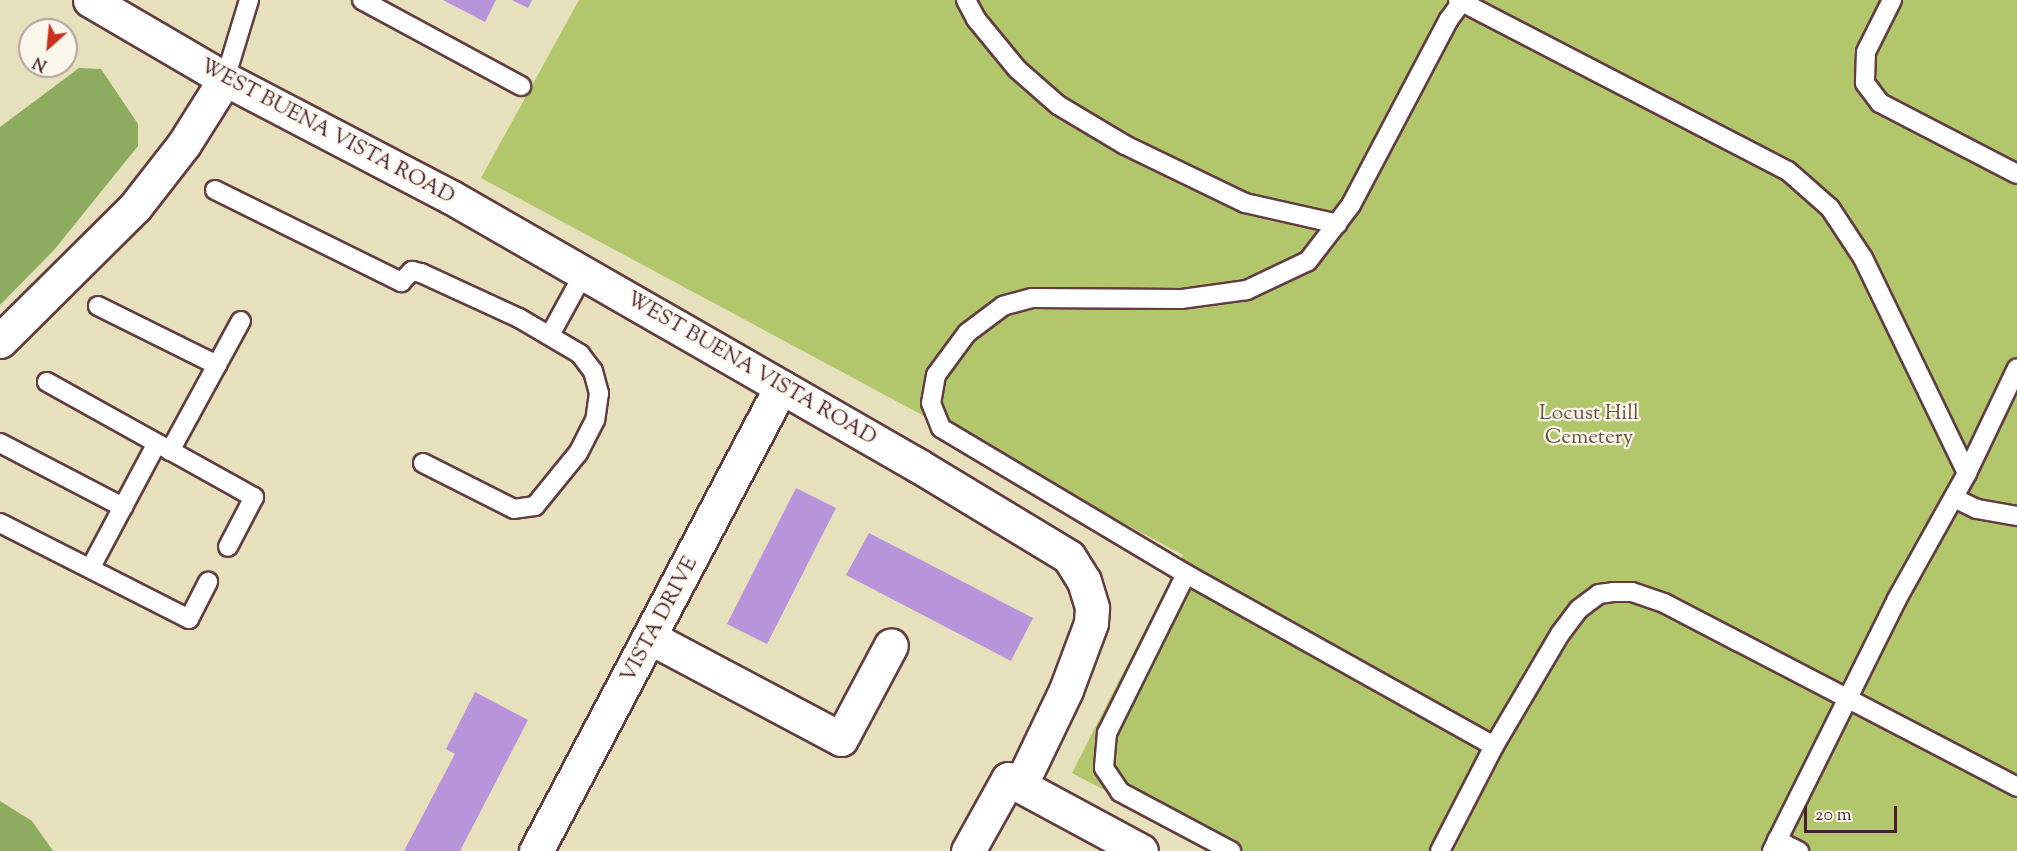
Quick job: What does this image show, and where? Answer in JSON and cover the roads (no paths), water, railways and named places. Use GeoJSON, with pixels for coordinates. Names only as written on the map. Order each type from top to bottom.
{"type":"FeatureCollection","features":[{"type":"Feature","properties":{"kind":"street","name":"WEST BUENA VISTA ROAD"},"geometry":{"type":"LineString","coordinates":[[90,0],[225,79],[451,197],[1060,550],[1084,581],[1092,608],[1083,651],[1020,786]]}},
{"type":"Feature","properties":{"kind":"street"},"geometry":{"type":"LineString","coordinates":[[0,341],[135,207],[184,144],[225,79]]}},
{"type":"Feature","properties":{"kind":"street","name":"VISTA DRIVE"},"geometry":{"type":"LineString","coordinates":[[536,851],[651,638],[781,387]]}},
{"type":"Feature","properties":{"kind":"street"},"geometry":{"type":"LineString","coordinates":[[651,638],[841,739],[891,645]]}},
{"type":"Feature","properties":{"kind":"street"},"geometry":{"type":"LineString","coordinates":[[968,851],[1008,779],[1141,851]]}},
{"type":"Feature","properties":{"kind":"lane"},"geometry":{"type":"LineString","coordinates":[[225,79],[249,0]]}},
{"type":"Feature","properties":{"kind":"lane"},"geometry":{"type":"LineString","coordinates":[[362,0],[521,86]]}},
{"type":"Feature","properties":{"kind":"lane"},"geometry":{"type":"LineString","coordinates":[[966,0],[976,19],[1017,69],[1067,111],[1125,145],[1245,203],[1338,225]]}},
{"type":"Feature","properties":{"kind":"lane"},"geometry":{"type":"LineString","coordinates":[[1892,0],[1866,52],[1865,83],[1881,103],[2017,174]]}},
{"type":"Feature","properties":{"kind":"lane"},"geometry":{"type":"LineString","coordinates":[[1494,746],[1427,713],[1186,574],[941,428],[931,403],[936,375],[967,333],[1003,306],[1032,298],[1181,299],[1247,290],[1308,261],[1338,225],[1461,1],[1788,171],[1830,208],[1863,258],[1967,473]]}},
{"type":"Feature","properties":{"kind":"lane"},"geometry":{"type":"LineString","coordinates":[[215,190],[401,282],[412,271],[422,273],[550,335],[580,354],[592,371],[599,404],[578,453],[535,506],[514,509],[423,463]]}},
{"type":"Feature","properties":{"kind":"lane"},"geometry":{"type":"LineString","coordinates":[[550,335],[584,273]]}},
{"type":"Feature","properties":{"kind":"lane"},"geometry":{"type":"LineString","coordinates":[[98,306],[217,365]]}},
{"type":"Feature","properties":{"kind":"lane"},"geometry":{"type":"LineString","coordinates":[[91,567],[123,507],[217,365],[242,321]]}},
{"type":"Feature","properties":{"kind":"lane"},"geometry":{"type":"LineString","coordinates":[[1799,851],[1774,845],[1897,599],[1967,473],[2017,368]]}},
{"type":"Feature","properties":{"kind":"lane"},"geometry":{"type":"LineString","coordinates":[[47,382],[254,497],[228,546]]}},
{"type":"Feature","properties":{"kind":"lane"},"geometry":{"type":"LineString","coordinates":[[0,443],[123,507]]}},
{"type":"Feature","properties":{"kind":"lane"},"geometry":{"type":"LineString","coordinates":[[1954,498],[1977,509],[2017,516]]}},
{"type":"Feature","properties":{"kind":"lane"},"geometry":{"type":"LineString","coordinates":[[0,523],[91,567],[189,619],[208,582]]}},
{"type":"Feature","properties":{"kind":"lane"},"geometry":{"type":"LineString","coordinates":[[1186,574],[1107,733],[1102,751],[1104,768],[1120,792],[1232,851]]}},
{"type":"Feature","properties":{"kind":"lane"},"geometry":{"type":"LineString","coordinates":[[1440,851],[1494,746],[1579,609],[1599,594],[1613,592],[1632,592],[1664,603],[2017,787]]}},
{"type":"Feature","properties":{"kind":"park label","name":"Locust Hill Cemetery"},"geometry":{"type":"Point","coordinates":[1589,426]}}]}
